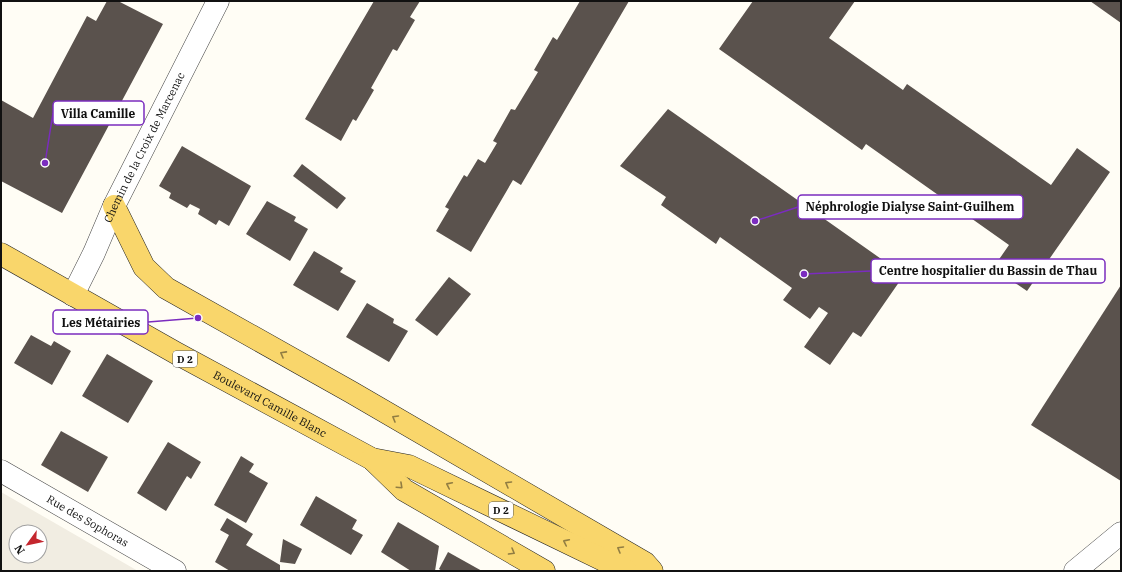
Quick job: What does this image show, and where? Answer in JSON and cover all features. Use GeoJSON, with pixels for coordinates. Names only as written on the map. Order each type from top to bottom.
{"type":"FeatureCollection","features":[{"type":"Feature","properties":{"kind":"main road"},"geometry":{"type":"LineString","coordinates":[[114,206],[144,267],[166,288],[351,392],[645,563],[652,571]]}},
{"type":"Feature","properties":{"kind":"main road","name":"Boulevard Camille Blanc"},"geometry":{"type":"LineString","coordinates":[[1,254],[176,354],[372,459],[404,490],[544,571]]}},
{"type":"Feature","properties":{"kind":"main road","name":"Boulevard Camille Blanc"},"geometry":{"type":"LineString","coordinates":[[372,459],[409,466],[626,571]]}},
{"type":"Feature","properties":{"kind":"street","name":"Chemin de la Croix de Marcenac"},"geometry":{"type":"LineString","coordinates":[[73,295],[94,253],[114,206],[218,1]]}},
{"type":"Feature","properties":{"kind":"street","name":"Rue des Sophoras"},"geometry":{"type":"LineString","coordinates":[[1,471],[175,571]]}},
{"type":"Feature","properties":{"kind":"street"},"geometry":{"type":"LineString","coordinates":[[1075,571],[1121,533]]}},
{"type":"Feature","properties":{"kind":"shaded area"},"geometry":{"type":"Polygon","coordinates":[[[1,492],[138,571],[1,571],[1,492]]]}},
{"type":"Feature","properties":{"kind":"building"},"geometry":{"type":"Polygon","coordinates":[[[107,1],[118,1],[163,24],[62,213],[1,181],[1,100],[33,118],[87,16],[96,21],[107,1]]]}},
{"type":"Feature","properties":{"kind":"building"},"geometry":{"type":"Polygon","coordinates":[[[374,1],[420,1],[410,17],[415,20],[397,51],[393,49],[371,88],[374,90],[356,121],[353,119],[341,141],[305,119],[374,1]]]}},
{"type":"Feature","properties":{"kind":"building"},"geometry":{"type":"Polygon","coordinates":[[[580,1],[629,1],[521,185],[513,180],[471,252],[436,231],[449,209],[445,207],[464,175],[467,177],[478,159],[485,163],[497,143],[493,141],[511,109],[515,110],[538,72],[534,70],[553,37],[557,40],[580,1]]]}},
{"type":"Feature","properties":{"kind":"building"},"geometry":{"type":"Polygon","coordinates":[[[753,1],[855,1],[829,38],[903,90],[907,84],[1051,185],[1077,148],[1110,172],[1027,291],[993,268],[1009,245],[866,144],[862,150],[719,49],[753,1]]]}},
{"type":"Feature","properties":{"kind":"building"},"geometry":{"type":"Polygon","coordinates":[[[1090,1],[1121,1],[1121,23],[1090,1]]]}},
{"type":"Feature","properties":{"kind":"building"},"geometry":{"type":"Polygon","coordinates":[[[668,109],[904,275],[861,337],[853,332],[830,365],[804,347],[828,313],[819,307],[810,319],[783,300],[792,288],[720,237],[716,244],[661,205],[666,197],[620,166],[668,109]]]}},
{"type":"Feature","properties":{"kind":"building"},"geometry":{"type":"Polygon","coordinates":[[[182,146],[251,186],[229,226],[219,220],[216,225],[198,214],[200,209],[190,204],[187,208],[169,198],[171,193],[159,186],[182,146]]]}},
{"type":"Feature","properties":{"kind":"building"},"geometry":{"type":"Polygon","coordinates":[[[302,164],[346,198],[337,209],[293,176],[302,164]]]}},
{"type":"Feature","properties":{"kind":"building"},"geometry":{"type":"Polygon","coordinates":[[[267,201],[296,217],[294,221],[308,229],[290,261],[246,234],[267,201]]]}},
{"type":"Feature","properties":{"kind":"building"},"geometry":{"type":"Polygon","coordinates":[[[314,251],[343,268],[340,272],[356,281],[338,311],[293,285],[314,251]]]}},
{"type":"Feature","properties":{"kind":"building"},"geometry":{"type":"Polygon","coordinates":[[[449,277],[471,294],[437,336],[415,320],[449,277]]]}},
{"type":"Feature","properties":{"kind":"building"},"geometry":{"type":"Polygon","coordinates":[[[1121,285],[1121,481],[1031,425],[1121,285]]]}},
{"type":"Feature","properties":{"kind":"building"},"geometry":{"type":"Polygon","coordinates":[[[367,303],[394,319],[393,323],[408,331],[389,362],[346,337],[367,303]]]}},
{"type":"Feature","properties":{"kind":"building"},"geometry":{"type":"Polygon","coordinates":[[[31,335],[51,346],[54,341],[71,351],[52,385],[14,363],[31,335]]]}},
{"type":"Feature","properties":{"kind":"building"},"geometry":{"type":"Polygon","coordinates":[[[107,354],[153,381],[128,423],[82,396],[107,354]]]}},
{"type":"Feature","properties":{"kind":"building"},"geometry":{"type":"Polygon","coordinates":[[[61,431],[108,457],[88,492],[41,465],[61,431]]]}},
{"type":"Feature","properties":{"kind":"building"},"geometry":{"type":"Polygon","coordinates":[[[168,442],[201,462],[191,479],[187,476],[166,511],[137,493],[168,442]]]}},
{"type":"Feature","properties":{"kind":"building"},"geometry":{"type":"Polygon","coordinates":[[[241,456],[254,464],[249,472],[268,483],[246,523],[214,505],[241,456]]]}},
{"type":"Feature","properties":{"kind":"building"},"geometry":{"type":"Polygon","coordinates":[[[316,496],[357,520],[352,529],[363,535],[351,555],[300,525],[316,496]]]}},
{"type":"Feature","properties":{"kind":"building"},"geometry":{"type":"Polygon","coordinates":[[[227,518],[253,534],[246,545],[280,565],[280,571],[230,571],[215,562],[229,535],[220,530],[227,518]]]}},
{"type":"Feature","properties":{"kind":"building"},"geometry":{"type":"Polygon","coordinates":[[[398,522],[439,546],[435,571],[411,571],[381,552],[398,522]]]}},
{"type":"Feature","properties":{"kind":"building"},"geometry":{"type":"Polygon","coordinates":[[[283,539],[302,549],[295,564],[280,562],[283,539]]]}},
{"type":"Feature","properties":{"kind":"building"},"geometry":{"type":"Polygon","coordinates":[[[448,552],[482,571],[442,571],[439,569],[448,552]]]}},
{"type":"Feature","properties":{"kind":"place","name":"Villa Camille"},"geometry":{"type":"Point","coordinates":[45,163]}},
{"type":"Feature","properties":{"kind":"place","name":"Néphrologie Dialyse Saint-Guilhem"},"geometry":{"type":"Point","coordinates":[755,221]}},
{"type":"Feature","properties":{"kind":"place","name":"Centre hospitalier du Bassin de Thau"},"geometry":{"type":"Point","coordinates":[804,274]}},
{"type":"Feature","properties":{"kind":"place","name":"Les Métairies"},"geometry":{"type":"Point","coordinates":[198,318]}}]}
